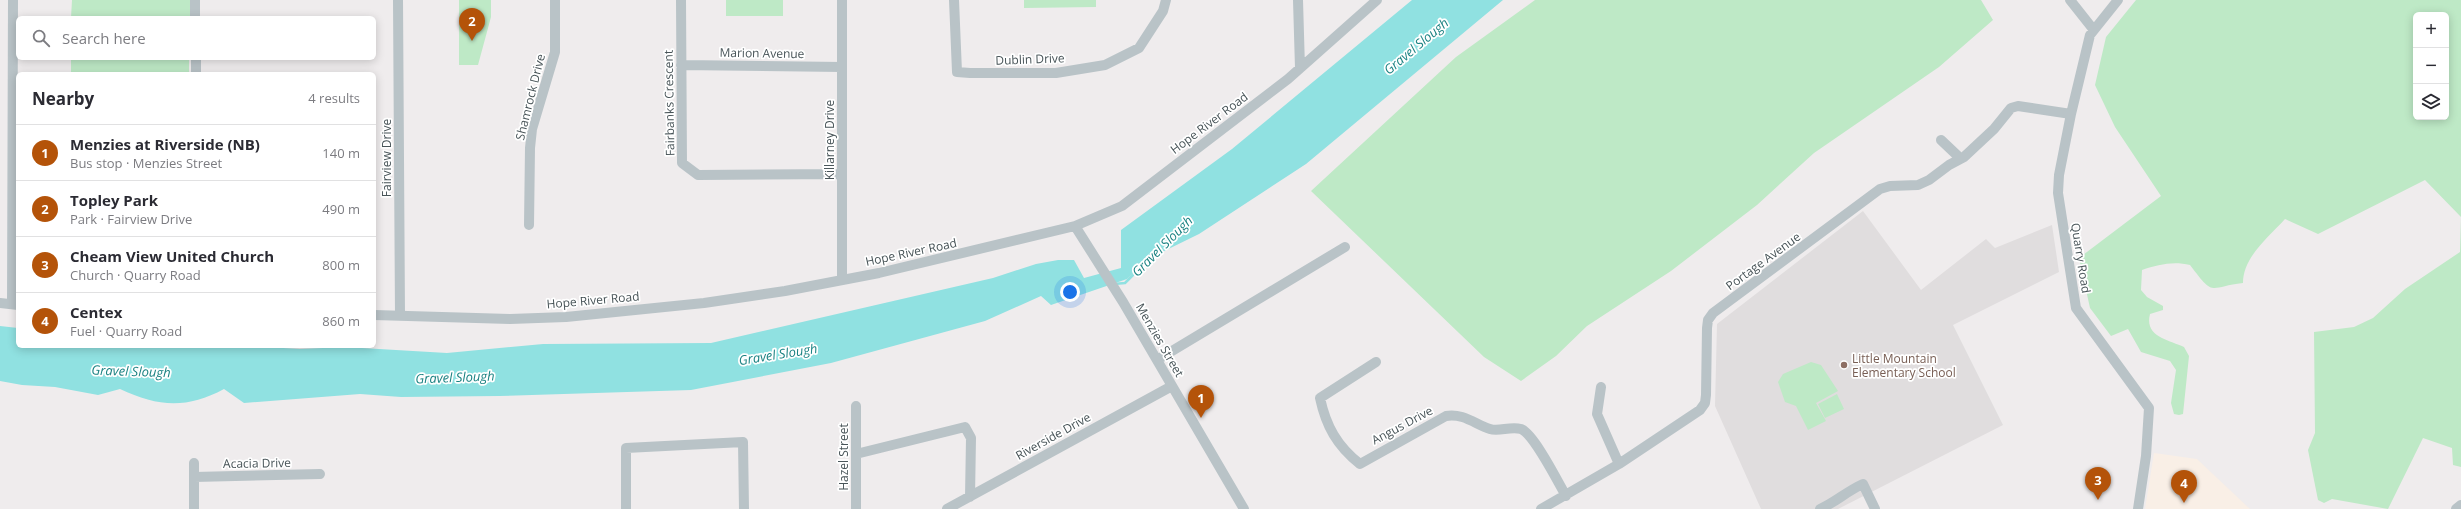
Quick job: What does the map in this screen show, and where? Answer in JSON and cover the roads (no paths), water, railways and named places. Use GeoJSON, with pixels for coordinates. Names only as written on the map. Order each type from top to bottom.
{"type":"FeatureCollection","features":[{"type":"Feature","properties":{"kind":"street"},"geometry":{"type":"LineString","coordinates":[[0,303],[15,305],[12,0]]}},
{"type":"Feature","properties":{"kind":"street"},"geometry":{"type":"LineString","coordinates":[[195,0],[195,16]]}},
{"type":"Feature","properties":{"kind":"street","name":"Fairview Drive"},"geometry":{"type":"LineString","coordinates":[[398,0],[400,316]]}},
{"type":"Feature","properties":{"kind":"street","name":"Shamrock Drive"},"geometry":{"type":"LineString","coordinates":[[529,225],[530,148],[532,129],[555,52],[554,0]]}},
{"type":"Feature","properties":{"kind":"street","name":"Fairbanks Crescent"},"geometry":{"type":"LineString","coordinates":[[681,0],[682,163],[698,175],[842,174]]}},
{"type":"Feature","properties":{"kind":"street","name":"Killarney Drive"},"geometry":{"type":"LineString","coordinates":[[842,0],[842,280]]}},
{"type":"Feature","properties":{"kind":"street","name":"Dublin Drive"},"geometry":{"type":"LineString","coordinates":[[954,0],[957,72],[1056,73],[1105,65],[1139,48],[1163,11],[1166,0]]}},
{"type":"Feature","properties":{"kind":"street"},"geometry":{"type":"LineString","coordinates":[[1298,0],[1300,68]]}},
{"type":"Feature","properties":{"kind":"street","name":"Hope River Road"},"geometry":{"type":"LineString","coordinates":[[376,315],[510,319],[566,317],[704,303],[784,291],[842,280],[976,251],[1075,226],[1122,206],[1300,68],[1377,0]]}},
{"type":"Feature","properties":{"kind":"street"},"geometry":{"type":"LineString","coordinates":[[2070,0],[2093,29]]}},
{"type":"Feature","properties":{"kind":"street","name":"Quarry Road"},"geometry":{"type":"LineString","coordinates":[[2118,0],[2093,29],[2071,114],[2059,175],[2058,193],[2076,308],[2149,408],[2146,450],[2138,509]]}},
{"type":"Feature","properties":{"kind":"street"},"geometry":{"type":"LineString","coordinates":[[196,60],[196,72]]}},
{"type":"Feature","properties":{"kind":"street","name":"Marion Avenue"},"geometry":{"type":"LineString","coordinates":[[681,65],[842,67]]}},
{"type":"Feature","properties":{"kind":"street","name":"Portage Avenue"},"geometry":{"type":"LineString","coordinates":[[1541,509],[1566,496],[1619,464],[1703,408],[1706,395],[1707,328],[1708,320],[1713,313],[1880,189],[1890,186],[1924,183],[1960,158],[1994,129],[2011,108],[2018,106],[2071,114]]}},
{"type":"Feature","properties":{"kind":"street"},"geometry":{"type":"LineString","coordinates":[[1941,140],[1960,158]]}},
{"type":"Feature","properties":{"kind":"street","name":"Menzies Street"},"geometry":{"type":"LineString","coordinates":[[1075,226],[1123,302],[1243,509]]}},
{"type":"Feature","properties":{"kind":"street"},"geometry":{"type":"LineString","coordinates":[[1157,360],[1346,247]]}},
{"type":"Feature","properties":{"kind":"street","name":"Angus Drive"},"geometry":{"type":"LineString","coordinates":[[1376,362],[1320,398],[1324,419],[1333,435],[1345,452],[1360,464],[1446,416],[1454,415],[1492,430],[1507,427],[1522,430],[1537,446],[1566,496]]}},
{"type":"Feature","properties":{"kind":"street","name":"Riverside Drive"},"geometry":{"type":"LineString","coordinates":[[947,509],[1172,386]]}},
{"type":"Feature","properties":{"kind":"street"},"geometry":{"type":"LineString","coordinates":[[1601,388],[1597,414],[1619,464]]}},
{"type":"Feature","properties":{"kind":"street","name":"Hazel Street"},"geometry":{"type":"LineString","coordinates":[[856,406],[856,509]]}},
{"type":"Feature","properties":{"kind":"street"},"geometry":{"type":"LineString","coordinates":[[856,454],[965,427],[971,438],[970,497]]}},
{"type":"Feature","properties":{"kind":"street"},"geometry":{"type":"LineString","coordinates":[[626,509],[626,448],[743,442],[744,509]]}},
{"type":"Feature","properties":{"kind":"street"},"geometry":{"type":"LineString","coordinates":[[194,463],[194,509]]}},
{"type":"Feature","properties":{"kind":"street","name":"Acacia Drive"},"geometry":{"type":"LineString","coordinates":[[194,477],[320,474]]}},
{"type":"Feature","properties":{"kind":"street"},"geometry":{"type":"LineString","coordinates":[[1820,509],[1836,501],[1845,492],[1863,484],[1875,509]]}},
{"type":"Feature","properties":{"kind":"street"},"geometry":{"type":"LineString","coordinates":[[2456,509],[2461,505]]}},
{"type":"Feature","properties":{"kind":"water"},"geometry":{"type":"Polygon","coordinates":[[[1412,0],[1503,0],[1306,164],[1199,234],[1150,258],[1127,279],[1051,305],[1041,296],[985,321],[831,363],[691,390],[499,396],[401,397],[360,394],[244,403],[224,389],[197,400],[185,403],[172,403],[147,399],[120,389],[98,395],[55,387],[22,385],[0,381],[0,326],[16,328],[16,348],[362,348],[447,353],[543,344],[711,343],[993,278],[1036,264],[1058,260],[1074,260],[1084,278],[1121,268],[1121,230],[1232,149],[1412,0]]]}},
{"type":"Feature","properties":{"kind":"waterway","name":"Gravel Slough"},"geometry":{"type":"LineString","coordinates":[[1114,284],[1125,283],[1152,256]]}},
{"type":"Feature","properties":{"kind":"place","name":"Topley Park"},"geometry":{"type":"Point","coordinates":[472,41]}},
{"type":"Feature","properties":{"kind":"place","name":"Little Mountain Elementary School"},"geometry":{"type":"Point","coordinates":[1844,365]}},
{"type":"Feature","properties":{"kind":"place","name":"Menzies at Riverside (NB)"},"geometry":{"type":"Point","coordinates":[1201,418]}},
{"type":"Feature","properties":{"kind":"place","name":"Cheam View United Church"},"geometry":{"type":"Point","coordinates":[2098,500]}},
{"type":"Feature","properties":{"kind":"place","name":"Centex"},"geometry":{"type":"Point","coordinates":[2184,503]}}]}
